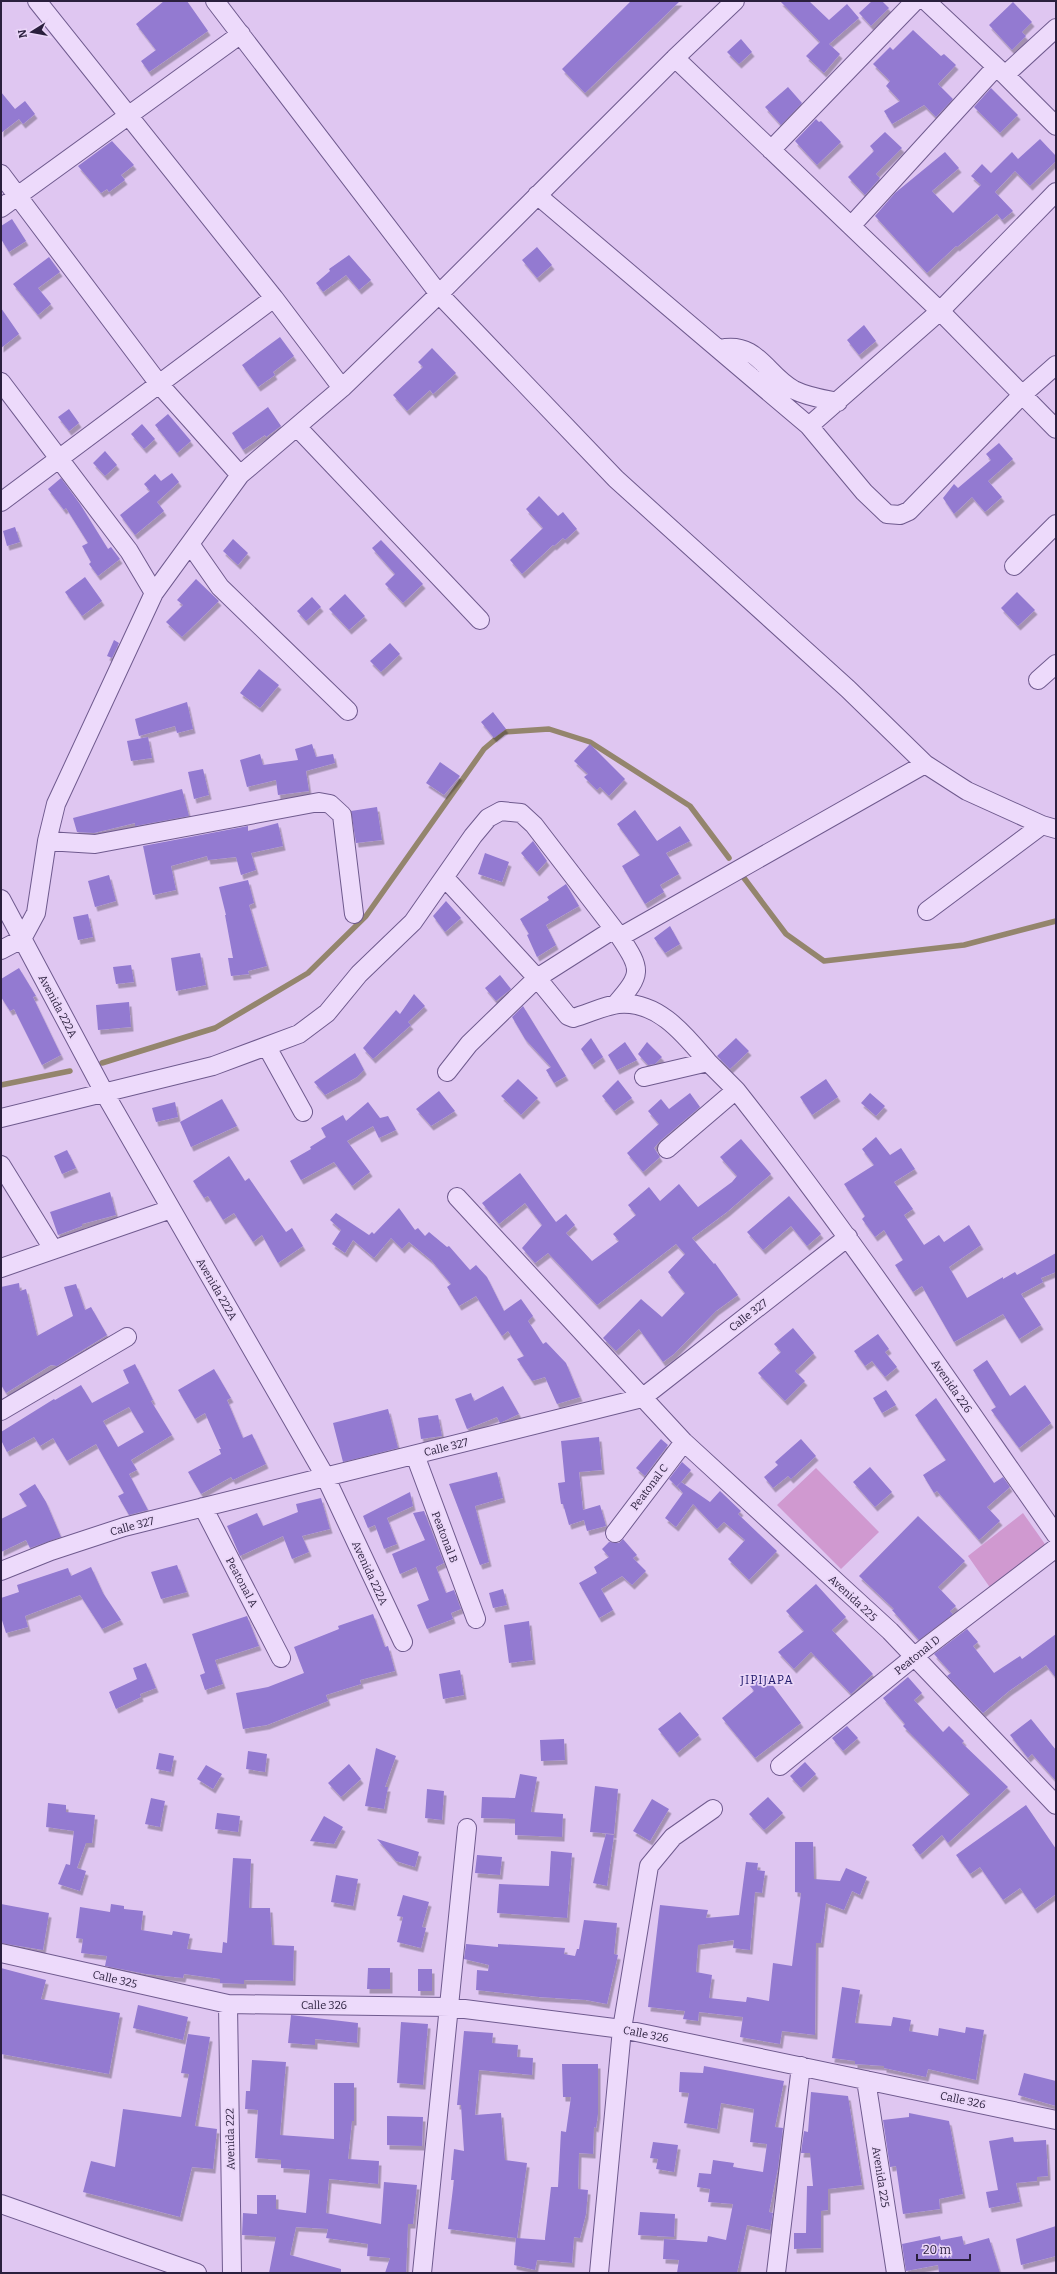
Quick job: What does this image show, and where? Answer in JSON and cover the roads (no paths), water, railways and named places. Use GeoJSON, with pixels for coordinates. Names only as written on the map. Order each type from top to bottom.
{"type":"FeatureCollection","features":[{"type":"Feature","properties":{"kind":"street"},"geometry":{"type":"LineString","coordinates":[[37,1],[274,298],[342,388]]}},
{"type":"Feature","properties":{"kind":"street"},"geometry":{"type":"LineString","coordinates":[[215,1],[439,294],[616,479],[848,689],[925,764],[967,791],[1049,827]]}},
{"type":"Feature","properties":{"kind":"street"},"geometry":{"type":"LineString","coordinates":[[1,950],[22,939],[36,913],[47,841],[56,804],[154,593],[240,475],[298,428],[342,388],[439,294],[674,58],[735,1]]}},
{"type":"Feature","properties":{"kind":"street"},"geometry":{"type":"LineString","coordinates":[[771,150],[915,1]]}},
{"type":"Feature","properties":{"kind":"street"},"geometry":{"type":"LineString","coordinates":[[926,1],[1001,71],[1056,126]]}},
{"type":"Feature","properties":{"kind":"street"},"geometry":{"type":"LineString","coordinates":[[851,226],[1001,71],[1056,28]]}},
{"type":"Feature","properties":{"kind":"street"},"geometry":{"type":"LineString","coordinates":[[1,208],[241,34]]}},
{"type":"Feature","properties":{"kind":"street"},"geometry":{"type":"LineString","coordinates":[[674,58],[940,311],[1056,429]]}},
{"type":"Feature","properties":{"kind":"street"},"geometry":{"type":"LineString","coordinates":[[1,174],[159,384],[240,475]]}},
{"type":"Feature","properties":{"kind":"street"},"geometry":{"type":"LineString","coordinates":[[809,426],[940,311],[1056,192]]}},
{"type":"Feature","properties":{"kind":"street"},"geometry":{"type":"LineString","coordinates":[[537,195],[809,426],[864,492],[887,514],[900,515],[909,511],[1022,395],[1056,365]]}},
{"type":"Feature","properties":{"kind":"street"},"geometry":{"type":"LineString","coordinates":[[1,502],[274,298]]}},
{"type":"Feature","properties":{"kind":"street"},"geometry":{"type":"LineString","coordinates":[[720,349],[732,347],[750,352],[793,389],[812,397],[838,402]]}},
{"type":"Feature","properties":{"kind":"street"},"geometry":{"type":"LineString","coordinates":[[1,382],[129,552],[154,593]]}},
{"type":"Feature","properties":{"kind":"street"},"geometry":{"type":"LineString","coordinates":[[298,428],[480,620]]}},
{"type":"Feature","properties":{"kind":"street"},"geometry":{"type":"LineString","coordinates":[[1014,566],[1056,524]]}},
{"type":"Feature","properties":{"kind":"street"},"geometry":{"type":"LineString","coordinates":[[190,544],[220,587],[348,711]]}},
{"type":"Feature","properties":{"kind":"street"},"geometry":{"type":"LineString","coordinates":[[1038,680],[1056,664]]}},
{"type":"Feature","properties":{"kind":"street"},"geometry":{"type":"LineString","coordinates":[[447,1072],[469,1044],[537,978],[925,764]]}},
{"type":"Feature","properties":{"kind":"street"},"geometry":{"type":"LineString","coordinates":[[47,841],[96,844],[319,802],[330,804],[342,815],[354,914]]}},
{"type":"Feature","properties":{"kind":"street"},"geometry":{"type":"LineString","coordinates":[[1,1118],[105,1094],[213,1066],[299,1034],[327,1014],[359,974],[413,922],[473,836],[488,818],[501,811],[521,813],[534,825],[617,933],[634,958],[637,974],[631,987],[616,1004],[573,1018],[568,1016],[537,978],[445,878]]}},
{"type":"Feature","properties":{"kind":"street"},"geometry":{"type":"LineString","coordinates":[[927,911],[1049,827]]}},
{"type":"Feature","properties":{"kind":"street","name":"Avenida 222A"},"geometry":{"type":"LineString","coordinates":[[1,899],[105,1094],[325,1476],[403,1642]]}},
{"type":"Feature","properties":{"kind":"street","name":"Avenida 226"},"geometry":{"type":"LineString","coordinates":[[616,1004],[648,1008],[665,1018],[683,1033],[708,1062],[736,1090],[800,1172],[848,1237],[1056,1535]]}},
{"type":"Feature","properties":{"kind":"street"},"geometry":{"type":"LineString","coordinates":[[266,1047],[302,1112]]}},
{"type":"Feature","properties":{"kind":"street"},"geometry":{"type":"LineString","coordinates":[[644,1077],[708,1062]]}},
{"type":"Feature","properties":{"kind":"street"},"geometry":{"type":"LineString","coordinates":[[667,1149],[736,1090]]}},
{"type":"Feature","properties":{"kind":"street"},"geometry":{"type":"LineString","coordinates":[[1,1165],[53,1249]]}},
{"type":"Feature","properties":{"kind":"street","name":"Avenida 225"},"geometry":{"type":"LineString","coordinates":[[457,1197],[684,1442],[884,1626],[1056,1805]]}},
{"type":"Feature","properties":{"kind":"street"},"geometry":{"type":"LineString","coordinates":[[1,1268],[170,1209]]}},
{"type":"Feature","properties":{"kind":"street","name":"Calle 327"},"geometry":{"type":"LineString","coordinates":[[1,1571],[51,1551],[117,1530],[325,1476],[642,1398],[848,1237]]}},
{"type":"Feature","properties":{"kind":"street"},"geometry":{"type":"LineString","coordinates":[[1,1411],[127,1337]]}},
{"type":"Feature","properties":{"kind":"street","name":"Peatonal C"},"geometry":{"type":"LineString","coordinates":[[615,1533],[684,1442]]}},
{"type":"Feature","properties":{"kind":"street","name":"Peatonal B"},"geometry":{"type":"LineString","coordinates":[[415,1455],[476,1620]]}},
{"type":"Feature","properties":{"kind":"street","name":"Peatonal A"},"geometry":{"type":"LineString","coordinates":[[203,1507],[282,1658]]}},
{"type":"Feature","properties":{"kind":"street","name":"Peatonal D"},"geometry":{"type":"LineString","coordinates":[[780,1766],[915,1657],[1056,1548]]}},
{"type":"Feature","properties":{"kind":"street"},"geometry":{"type":"LineString","coordinates":[[599,2273],[622,2029],[649,1866],[673,1837],[713,1809]]}},
{"type":"Feature","properties":{"kind":"street"},"geometry":{"type":"LineString","coordinates":[[422,2273],[467,1828]]}},
{"type":"Feature","properties":{"kind":"street","name":"Calle 325"},"geometry":{"type":"LineString","coordinates":[[1,1953],[228,2004]]}},
{"type":"Feature","properties":{"kind":"street","name":"Calle 326"},"geometry":{"type":"LineString","coordinates":[[228,2004],[449,2007],[622,2029],[1056,2120]]}},
{"type":"Feature","properties":{"kind":"street","name":"Avenida 222"},"geometry":{"type":"LineString","coordinates":[[228,2004],[232,2273]]}},
{"type":"Feature","properties":{"kind":"street"},"geometry":{"type":"LineString","coordinates":[[776,2273],[801,2066]]}},
{"type":"Feature","properties":{"kind":"street","name":"Avenida 225"},"geometry":{"type":"LineString","coordinates":[[866,2080],[896,2273]]}},
{"type":"Feature","properties":{"kind":"street"},"geometry":{"type":"LineString","coordinates":[[1,2204],[197,2273]]}},
{"type":"Feature","properties":{"kind":"waterway"},"geometry":{"type":"LineString","coordinates":[[102,1063],[215,1028],[308,973],[366,916],[484,749],[504,732],[549,729],[590,742],[690,806],[729,858]]}},
{"type":"Feature","properties":{"kind":"waterway"},"geometry":{"type":"LineString","coordinates":[[741,874],[786,934],[824,961],[964,945],[1056,921]]}},
{"type":"Feature","properties":{"kind":"waterway"},"geometry":{"type":"LineString","coordinates":[[1,1085],[70,1071]]}},
{"type":"Feature","properties":{"kind":"district","name":"JIPIJAPA"},"geometry":{"type":"Point","coordinates":[767,1680]}}]}
